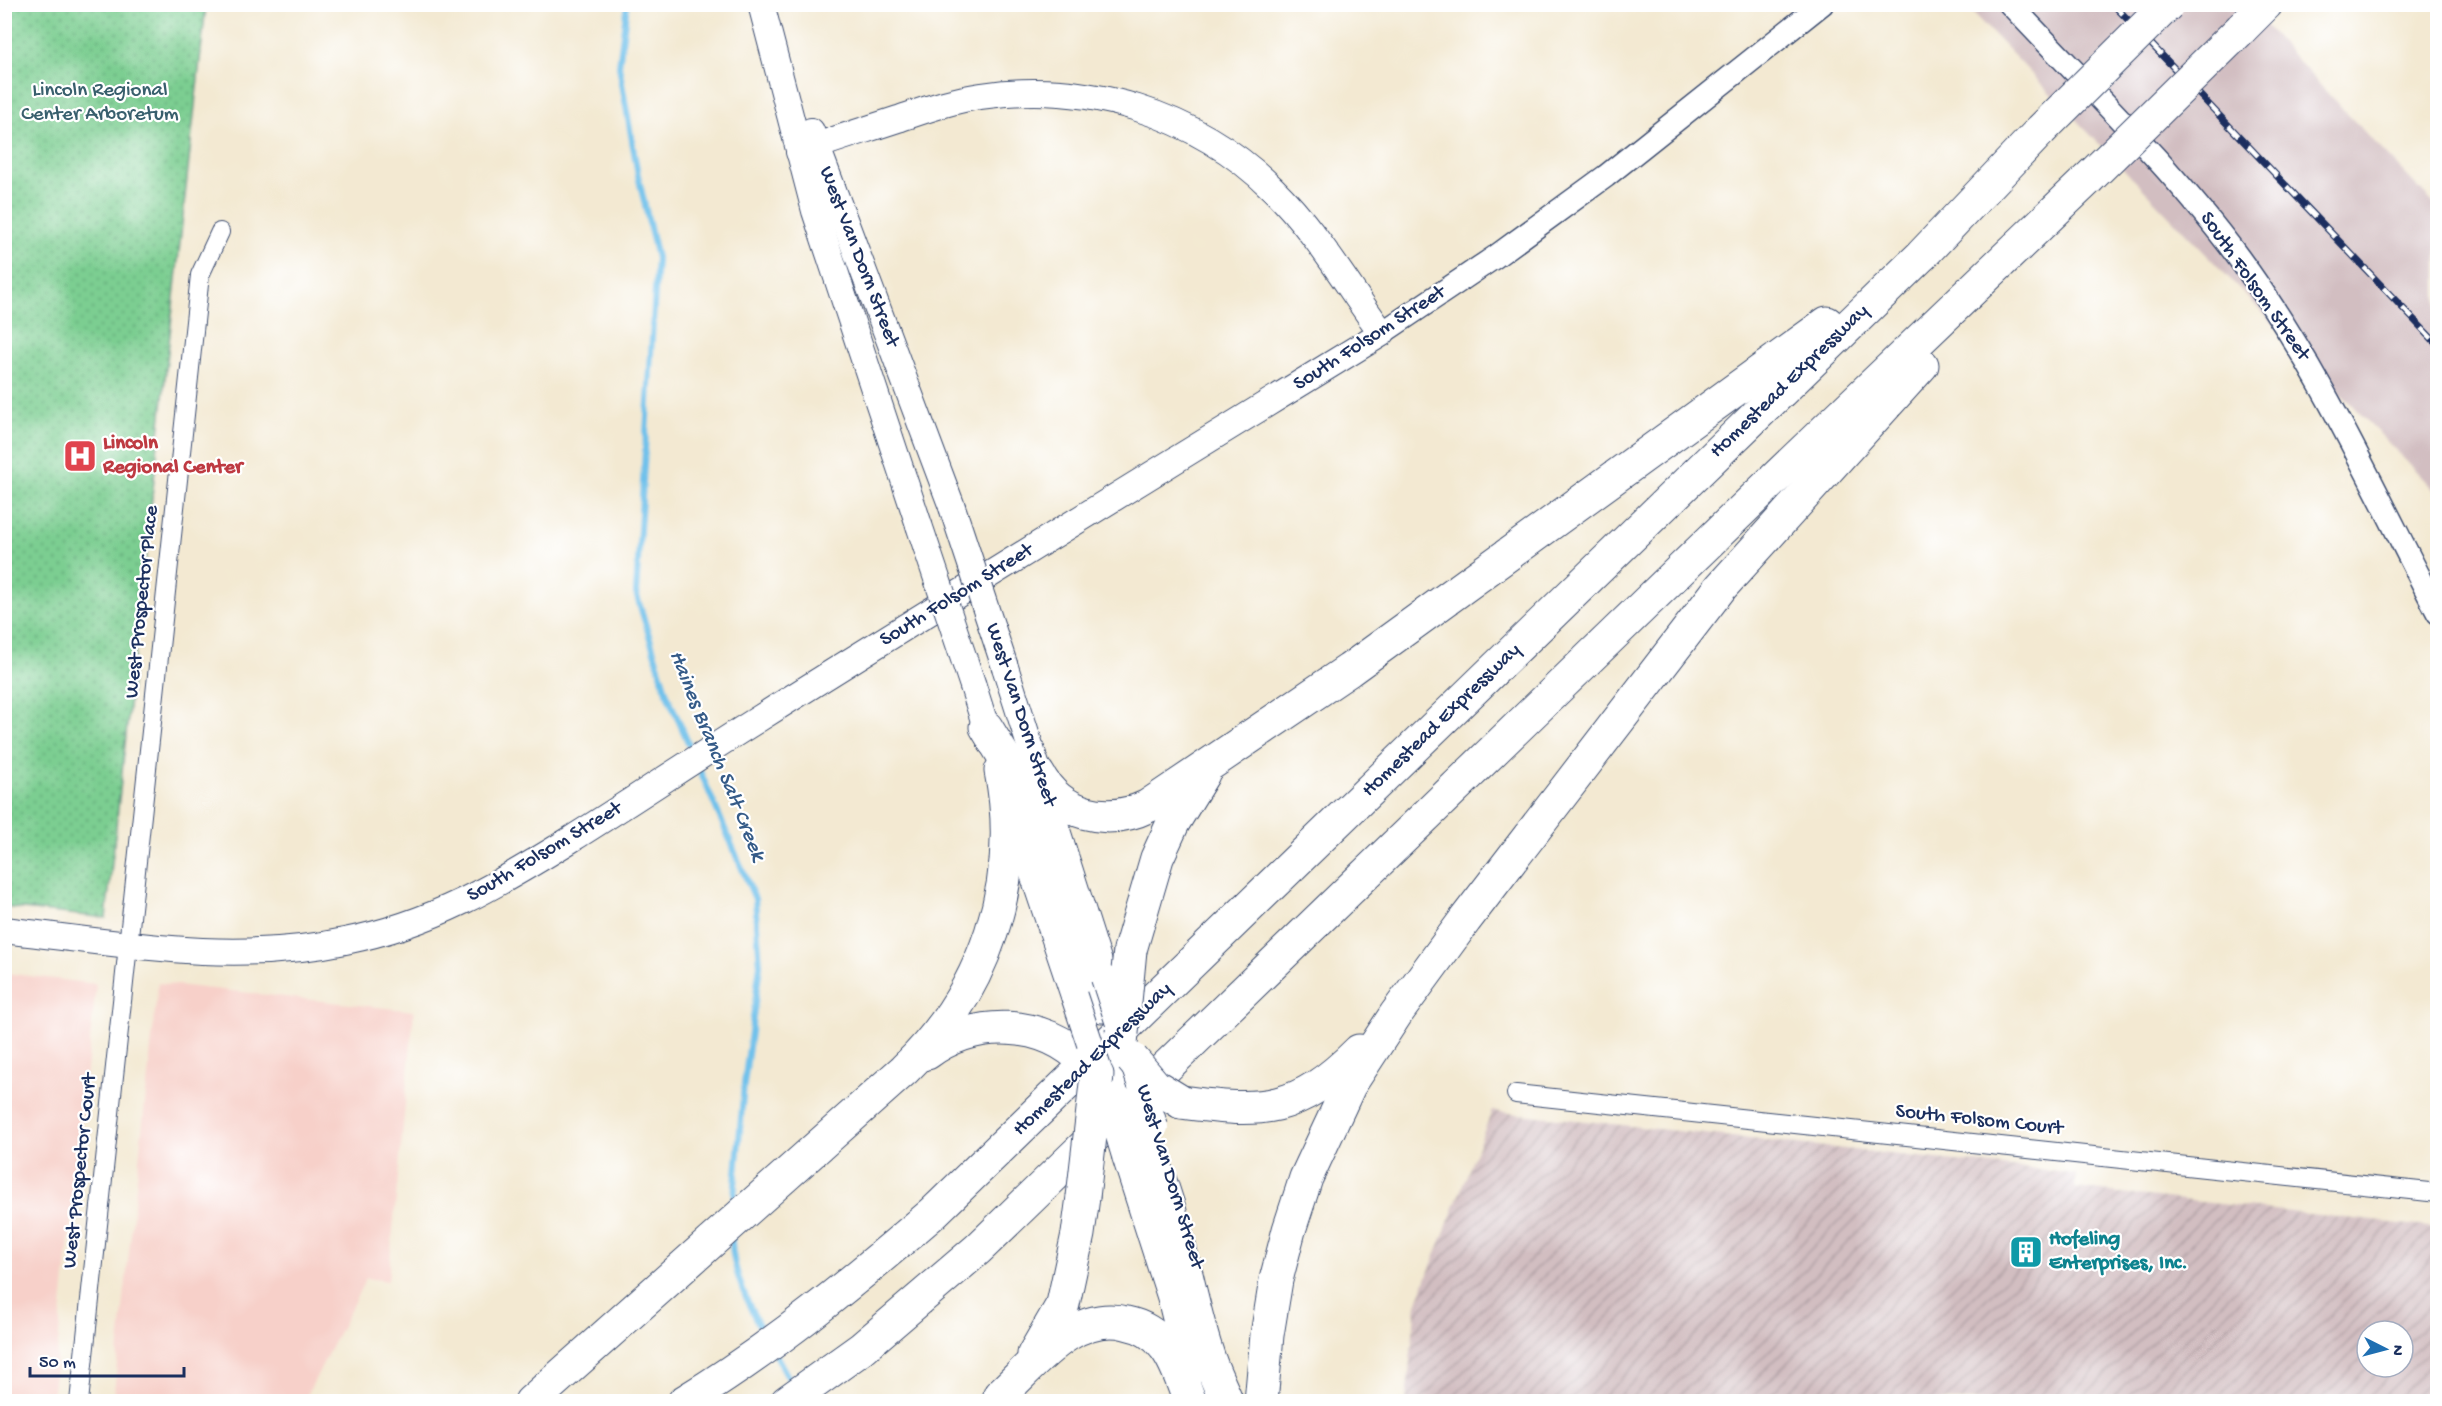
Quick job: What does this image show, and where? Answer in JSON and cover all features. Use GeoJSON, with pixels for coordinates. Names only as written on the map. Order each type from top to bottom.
{"type":"FeatureCollection","features":[{"type":"Feature","properties":{"kind":"highway","name":"Homestead Expressway"},"geometry":{"type":"LineString","coordinates":[[690,1398],[756,1355],[852,1283],[942,1205],[1921,255],[2041,130],[2168,4]]}},
{"type":"Feature","properties":{"kind":"highway"},"geometry":{"type":"LineString","coordinates":[[787,1401],[861,1349],[978,1249],[2088,179],[2266,4]]}},
{"type":"Feature","properties":{"kind":"highway"},"geometry":{"type":"LineString","coordinates":[[1261,1401],[1267,1335],[1276,1280],[1306,1178],[1349,1086],[1396,1014],[1721,586],[2088,179]]}},
{"type":"Feature","properties":{"kind":"highway"},"geometry":{"type":"LineString","coordinates":[[1038,774],[1056,798],[1071,808],[1093,815],[1124,815],[1148,806],[1349,670],[1921,255]]}},
{"type":"Feature","properties":{"kind":"highway"},"geometry":{"type":"LineString","coordinates":[[986,727],[1017,778],[1079,959],[1125,1045],[1155,1086],[1181,1101],[1239,1109],[1273,1106],[1320,1085],[1396,1014]]}},
{"type":"Feature","properties":{"kind":"highway"},"geometry":{"type":"LineString","coordinates":[[997,1398],[1033,1355],[1063,1304],[1105,1089],[1125,1045],[1130,950],[1156,858],[1199,778],[1224,754]]}},
{"type":"Feature","properties":{"kind":"highway"},"geometry":{"type":"LineString","coordinates":[[531,1401],[931,1044],[969,988],[996,921],[1004,876],[1007,825],[1006,796],[1001,771]]}},
{"type":"Feature","properties":{"kind":"highway"},"geometry":{"type":"LineString","coordinates":[[1094,986],[1105,1089]]}},
{"type":"Feature","properties":{"kind":"highway"},"geometry":{"type":"LineString","coordinates":[[904,1070],[943,1041],[976,1030],[1008,1028],[1038,1032],[1056,1039],[1077,1053],[1148,1152],[1187,1275],[1206,1350],[1229,1401]]}},
{"type":"Feature","properties":{"kind":"highway"},"geometry":{"type":"LineString","coordinates":[[997,1398],[1063,1338],[1079,1327],[1098,1321],[1117,1320],[1136,1325],[1153,1335],[1165,1346],[1190,1401]]}},
{"type":"Feature","properties":{"kind":"main road","name":"West Van Dorn Street"},"geometry":{"type":"LineString","coordinates":[[761,4],[808,149],[952,507],[1038,774],[1094,986]]}},
{"type":"Feature","properties":{"kind":"main road","name":"West Van Dorn Street"},"geometry":{"type":"LineString","coordinates":[[767,4],[808,149],[819,223],[986,727],[1001,771],[1094,986]]}},
{"type":"Feature","properties":{"kind":"main road"},"geometry":{"type":"LineString","coordinates":[[808,149],[942,105],[980,96],[1026,91],[1065,93],[1103,98],[1135,106],[1171,120],[1206,138],[1244,163],[1273,189],[1299,218],[1382,333]]}},
{"type":"Feature","properties":{"kind":"main road","name":"South Folsom Street"},"geometry":{"type":"LineString","coordinates":[[4,930],[194,951],[293,950],[345,942],[444,911],[496,886],[641,796],[757,719],[1382,333]]}},
{"type":"Feature","properties":{"kind":"main road","name":"West Van Dorn Street"},"geometry":{"type":"LineString","coordinates":[[1125,1045],[1140,1141],[1170,1296],[1196,1401]]}},
{"type":"Feature","properties":{"kind":"street","name":"South Folsom Street"},"geometry":{"type":"LineString","coordinates":[[1382,333],[1495,257],[1606,176],[1822,4]]}},
{"type":"Feature","properties":{"kind":"street","name":"South Folsom Street"},"geometry":{"type":"LineString","coordinates":[[2010,4],[2189,195],[2238,256],[2276,310],[2313,371],[2438,613]]}},
{"type":"Feature","properties":{"kind":"street","name":"West Prospector Place"},"geometry":{"type":"LineString","coordinates":[[128,944],[200,275],[219,232]]}},
{"type":"Feature","properties":{"kind":"street","name":"West Prospector Court"},"geometry":{"type":"LineString","coordinates":[[79,1401],[128,944]]}},
{"type":"Feature","properties":{"kind":"street","name":"South Folsom Court"},"geometry":{"type":"LineString","coordinates":[[1516,1094],[2438,1193]]}},
{"type":"Feature","properties":{"kind":"shaded area"},"geometry":{"type":"Polygon","coordinates":[[[1965,5],[2247,5],[2331,97],[2437,207],[2437,493],[1965,5]]]}},
{"type":"Feature","properties":{"kind":"shaded area"},"geometry":{"type":"Polygon","coordinates":[[[5,973],[96,984],[52,1401],[5,1401],[5,973]]]}},
{"type":"Feature","properties":{"kind":"shaded area"},"geometry":{"type":"Polygon","coordinates":[[[158,983],[414,1011],[388,1281],[366,1278],[304,1401],[113,1401],[158,983]]]}},
{"type":"Feature","properties":{"kind":"shaded area"},"geometry":{"type":"Polygon","coordinates":[[[1492,1111],[2076,1174],[2075,1188],[2437,1228],[2437,1401],[1406,1401],[1416,1304],[1492,1111]]]}},
{"type":"Feature","properties":{"kind":"green space","name":"Lincoln Regional Center Arboretum"},"geometry":{"type":"Polygon","coordinates":[[[5,4],[206,5],[106,918],[5,907],[5,4]]]}},
{"type":"Feature","properties":{"kind":"waterway","name":"Haines Branch Salt Creek"},"geometry":{"type":"LineString","coordinates":[[627,4],[619,66],[638,175],[657,258],[636,593],[667,694],[693,754]]}},
{"type":"Feature","properties":{"kind":"waterway","name":"Haines Branch Salt Creek"},"geometry":{"type":"LineString","coordinates":[[698,766],[755,899],[760,965],[744,1084],[733,1208]]}},
{"type":"Feature","properties":{"kind":"waterway","name":"Haines Branch Salt Creek"},"geometry":{"type":"LineString","coordinates":[[732,1239],[738,1276],[753,1314],[765,1336]]}},
{"type":"Feature","properties":{"kind":"waterway","name":"Haines Branch Salt Creek"},"geometry":{"type":"LineString","coordinates":[[775,1353],[793,1386]]}},
{"type":"Feature","properties":{"kind":"railway"},"geometry":{"type":"LineString","coordinates":[[2113,4],[2438,345]]}},
{"type":"Feature","properties":{"kind":"place","name":"Lincoln Regional Center"},"geometry":{"type":"Point","coordinates":[80,456]}},
{"type":"Feature","properties":{"kind":"place","name":"Hofeling Enterprises, Inc."},"geometry":{"type":"Point","coordinates":[2026,1252]}}]}
